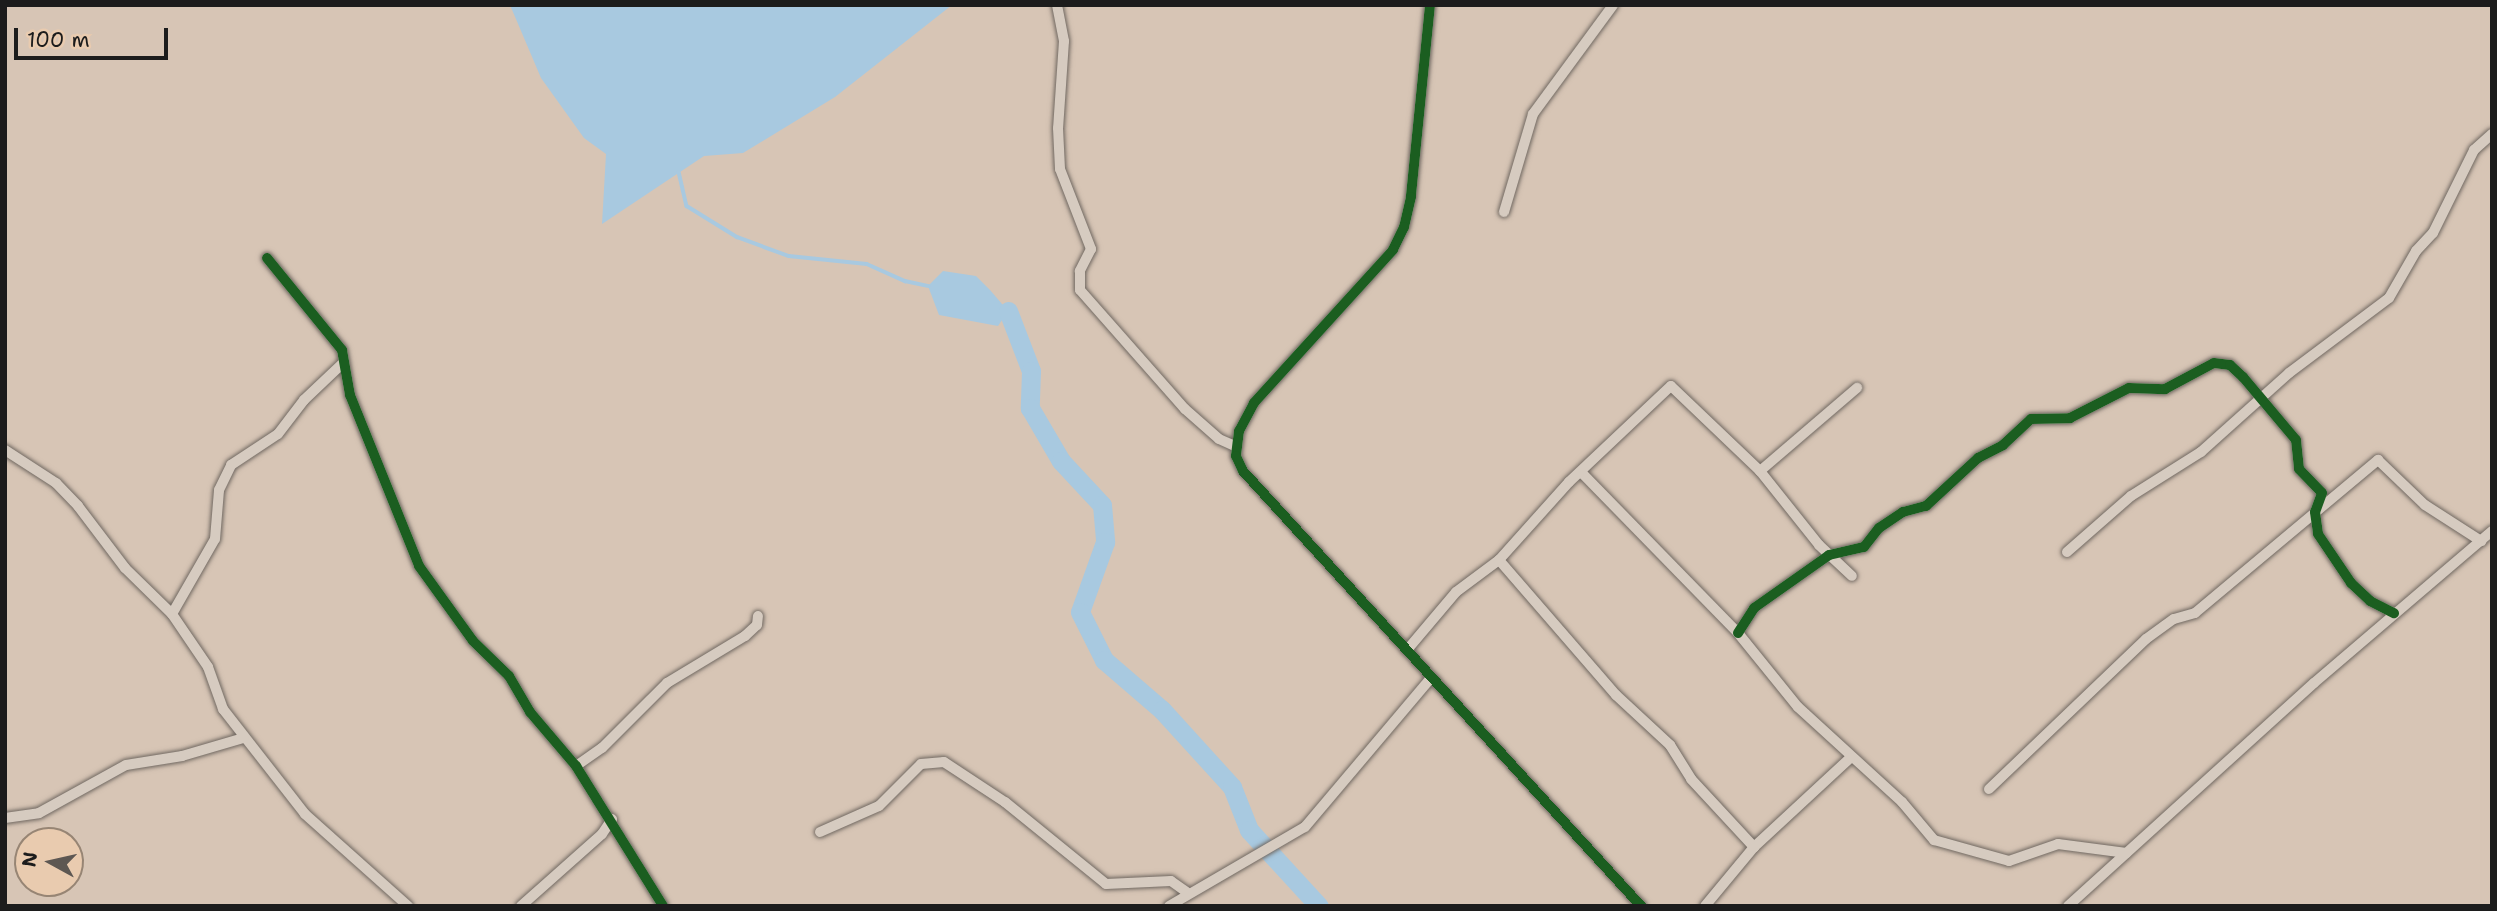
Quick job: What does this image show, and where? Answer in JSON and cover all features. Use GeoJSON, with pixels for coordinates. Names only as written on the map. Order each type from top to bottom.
{"type":"FeatureCollection","features":[{"type":"Feature","properties":{"kind":"street"},"geometry":{"type":"LineString","coordinates":[[1057,5],[1064,41],[1058,128],[1060,170],[1091,248],[1080,271],[1080,290],[1185,409],[1219,439],[1235,446]]}},
{"type":"Feature","properties":{"kind":"street"},"geometry":{"type":"LineString","coordinates":[[1430,5],[1411,197],[1404,227],[1393,250],[1254,403],[1235,446],[1243,471],[1641,906]]}},
{"type":"Feature","properties":{"kind":"street"},"geometry":{"type":"LineString","coordinates":[[1504,212],[1533,114],[1613,5]]}},
{"type":"Feature","properties":{"kind":"street"},"geometry":{"type":"LineString","coordinates":[[2067,552],[2131,496],[2201,453],[2260,403],[2289,373],[2389,298],[2416,251],[2433,233],[2474,150],[2492,134]]}},
{"type":"Feature","properties":{"kind":"street"},"geometry":{"type":"LineString","coordinates":[[267,258],[302,307],[317,314],[332,334],[344,362],[350,395],[419,566],[473,641],[509,676],[530,712],[576,766],[663,906]]}},
{"type":"Feature","properties":{"kind":"street"},"geometry":{"type":"LineString","coordinates":[[172,614],[215,540],[219,490],[231,465],[278,434],[304,400],[344,362]]}},
{"type":"Feature","properties":{"kind":"street"},"geometry":{"type":"LineString","coordinates":[[1738,633],[1754,608],[1829,555],[1864,547],[1887,522],[1926,506],[1978,457],[2003,445],[2031,419],[2070,418],[2129,388],[2165,389],[2214,363],[2230,365],[2260,403],[2296,440],[2299,469],[2322,493],[2315,512],[2318,534],[2351,583],[2370,601],[2393,613]]}},
{"type":"Feature","properties":{"kind":"street"},"geometry":{"type":"LineString","coordinates":[[1407,650],[1456,592],[1499,560],[1582,472],[1671,386],[1760,471],[1829,555],[1852,576]]}},
{"type":"Feature","properties":{"kind":"street"},"geometry":{"type":"LineString","coordinates":[[1760,471],[1857,388]]}},
{"type":"Feature","properties":{"kind":"street"},"geometry":{"type":"LineString","coordinates":[[5,450],[56,483],[125,568],[172,614],[208,667],[223,709],[243,738],[259,751],[305,814],[408,906]]}},
{"type":"Feature","properties":{"kind":"street"},"geometry":{"type":"LineString","coordinates":[[1989,789],[2146,639],[2174,619],[2195,613],[2378,460],[2425,505],[2481,541]]}},
{"type":"Feature","properties":{"kind":"street"},"geometry":{"type":"LineString","coordinates":[[1582,472],[1738,633],[1798,707],[1850,758],[1902,802],[1934,840],[2008,861],[2058,844],[2126,853]]}},
{"type":"Feature","properties":{"kind":"street"},"geometry":{"type":"LineString","coordinates":[[2068,906],[2393,613],[2492,531]]}},
{"type":"Feature","properties":{"kind":"street"},"geometry":{"type":"LineString","coordinates":[[1499,560],[1616,695],[1670,745],[1691,779],[1754,848]]}},
{"type":"Feature","properties":{"kind":"street"},"geometry":{"type":"LineString","coordinates":[[576,766],[602,748],[667,684],[745,636],[757,625],[758,616]]}},
{"type":"Feature","properties":{"kind":"street"},"geometry":{"type":"LineString","coordinates":[[1169,906],[1254,860],[1305,827],[1431,678]]}},
{"type":"Feature","properties":{"kind":"street"},"geometry":{"type":"LineString","coordinates":[[5,818],[38,813],[126,765],[182,756],[243,738]]}},
{"type":"Feature","properties":{"kind":"street"},"geometry":{"type":"LineString","coordinates":[[1705,906],[1754,848],[1850,758]]}},
{"type":"Feature","properties":{"kind":"street"},"geometry":{"type":"LineString","coordinates":[[820,832],[879,806],[921,764],[944,762],[1005,802],[1106,884],[1171,881],[1188,894]]}},
{"type":"Feature","properties":{"kind":"street"},"geometry":{"type":"LineString","coordinates":[[521,906],[612,820]]}},
{"type":"Feature","properties":{"kind":"water"},"geometry":{"type":"Polygon","coordinates":[[[510,5],[952,5],[835,97],[743,153],[704,156],[602,224],[606,154],[584,138],[541,78],[510,5]]]}},
{"type":"Feature","properties":{"kind":"water"},"geometry":{"type":"Polygon","coordinates":[[[943,271],[976,276],[990,290],[1008,311],[998,326],[939,315],[928,286],[943,271]]]}},
{"type":"Feature","properties":{"kind":"waterway"},"geometry":{"type":"LineString","coordinates":[[679,172],[687,206],[737,237],[789,256],[867,264],[905,281],[928,286]]}},
{"type":"Feature","properties":{"kind":"waterway"},"geometry":{"type":"LineString","coordinates":[[1008,311],[1031,371],[1030,408],[1061,461],[1102,505],[1105,542],[1080,612],[1104,660],[1162,710],[1232,787],[1249,830],[1319,906]]}},
{"type":"Feature","properties":{"kind":"cycle path"},"geometry":{"type":"LineString","coordinates":[[1430,5],[1411,197],[1404,227],[1393,250],[1254,403],[1239,431],[1236,456],[1243,471],[1641,906]]}},
{"type":"Feature","properties":{"kind":"cycle path"},"geometry":{"type":"LineString","coordinates":[[267,258],[342,350],[350,395],[419,566],[473,641],[509,676],[530,712],[576,766],[663,906]]}},
{"type":"Feature","properties":{"kind":"cycle path"},"geometry":{"type":"LineString","coordinates":[[1738,633],[1754,608],[1829,555],[1864,547],[1879,528],[1903,512],[1926,506],[1978,458],[2003,445],[2031,419],[2070,418],[2129,388],[2165,389],[2214,363],[2230,365],[2243,377],[2296,440],[2299,469],[2322,493],[2315,512],[2318,534],[2351,583],[2370,601],[2394,613]]}}]}
